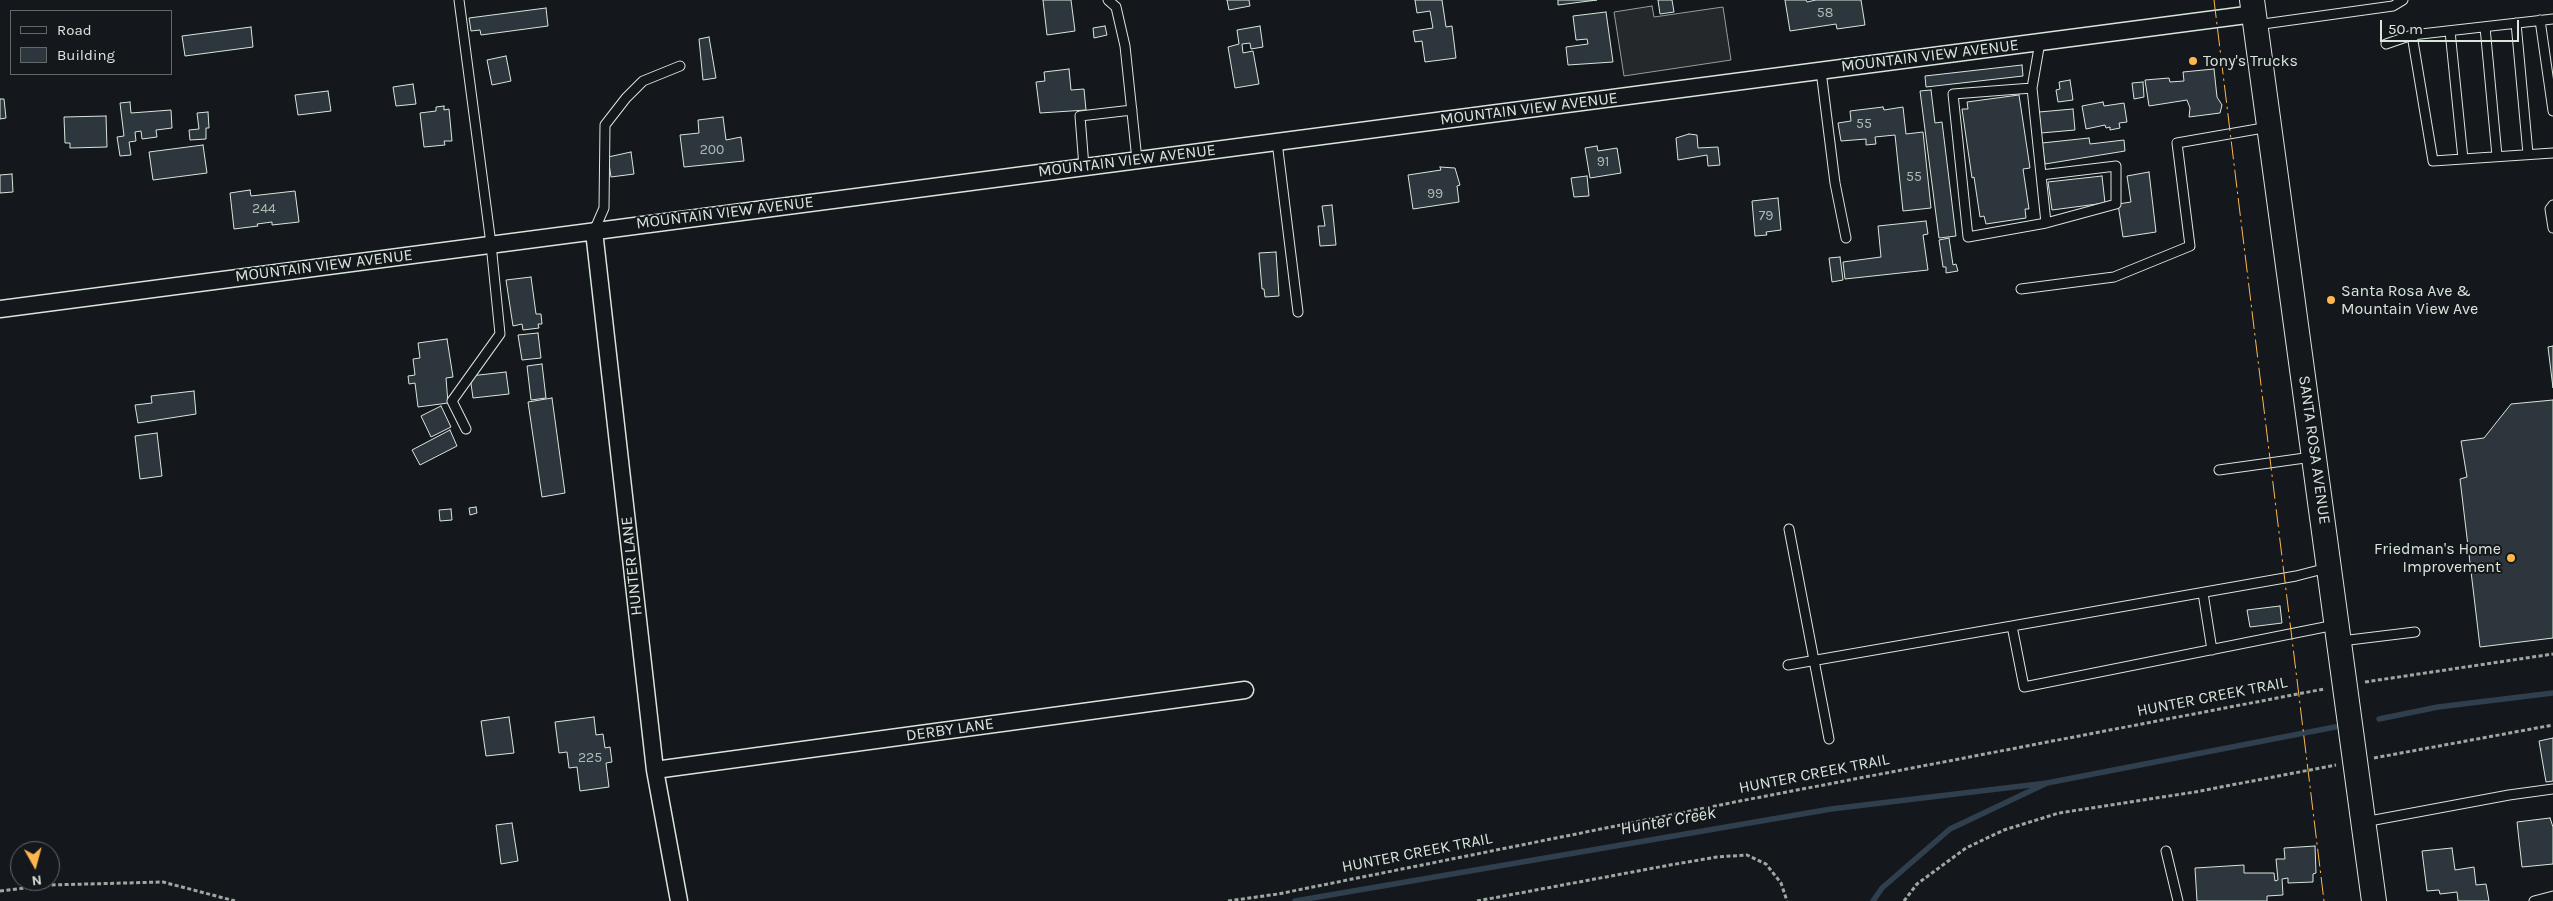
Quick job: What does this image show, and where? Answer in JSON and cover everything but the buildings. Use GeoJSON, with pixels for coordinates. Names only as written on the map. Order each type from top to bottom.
{"type":"FeatureCollection","features":[{"type":"Feature","properties":{"kind":"main road","name":"SANTA ROSA AVENUE"},"geometry":{"type":"LineString","coordinates":[[2254,13],[2374,901]]}},
{"type":"Feature","properties":{"kind":"street","name":"MOUNTAIN VIEW AVENUE"},"geometry":{"type":"LineString","coordinates":[[0,309],[2254,13]]}},
{"type":"Feature","properties":{"kind":"street","name":"HUNTER LANE"},"geometry":{"type":"LineString","coordinates":[[594,231],[656,770],[679,901]]}},
{"type":"Feature","properties":{"kind":"street","name":"DERBY LANE"},"geometry":{"type":"LineString","coordinates":[[656,770],[1245,690]]}},
{"type":"Feature","properties":{"kind":"lane"},"geometry":{"type":"LineString","coordinates":[[459,0],[491,244],[500,334],[452,401],[466,429]]}},
{"type":"Feature","properties":{"kind":"lane"},"geometry":{"type":"LineString","coordinates":[[1108,0],[1116,8],[1125,46],[1137,160]]}},
{"type":"Feature","properties":{"kind":"lane"},"geometry":{"type":"LineString","coordinates":[[2254,13],[2394,6],[2403,0]]}},
{"type":"Feature","properties":{"kind":"lane"},"geometry":{"type":"LineString","coordinates":[[2386,44],[2412,35],[2553,19]]}},
{"type":"Feature","properties":{"kind":"lane"},"geometry":{"type":"LineString","coordinates":[[2540,20],[2553,110]]}},
{"type":"Feature","properties":{"kind":"lane"},"geometry":{"type":"LineString","coordinates":[[2516,23],[2528,154]]}},
{"type":"Feature","properties":{"kind":"lane"},"geometry":{"type":"LineString","coordinates":[[2485,27],[2497,156]]}},
{"type":"Feature","properties":{"kind":"lane"},"geometry":{"type":"LineString","coordinates":[[2450,30],[2463,159]]}},
{"type":"Feature","properties":{"kind":"lane"},"geometry":{"type":"LineString","coordinates":[[2412,35],[2433,162],[2553,153]]}},
{"type":"Feature","properties":{"kind":"lane"},"geometry":{"type":"LineString","coordinates":[[2040,42],[2032,88],[2046,223]]}},
{"type":"Feature","properties":{"kind":"lane"},"geometry":{"type":"LineString","coordinates":[[594,231],[604,208],[605,125],[626,98],[644,82],[680,66]]}},
{"type":"Feature","properties":{"kind":"lane"},"geometry":{"type":"LineString","coordinates":[[1821,71],[1835,183],[1846,238]]}},
{"type":"Feature","properties":{"kind":"lane"},"geometry":{"type":"LineString","coordinates":[[2032,88],[1953,94],[1968,237],[2046,223],[2116,204],[2116,166],[2041,175]]}},
{"type":"Feature","properties":{"kind":"lane"},"geometry":{"type":"LineString","coordinates":[[1084,167],[1080,116],[1132,110]]}},
{"type":"Feature","properties":{"kind":"lane"},"geometry":{"type":"LineString","coordinates":[[2021,289],[2114,277],[2190,246],[2177,143],[2270,127]]}},
{"type":"Feature","properties":{"kind":"lane"},"geometry":{"type":"LineString","coordinates":[[1277,142],[1298,312]]}},
{"type":"Feature","properties":{"kind":"lane"},"geometry":{"type":"LineString","coordinates":[[2552,207],[2553,228]]}},
{"type":"Feature","properties":{"kind":"lane"},"geometry":{"type":"LineString","coordinates":[[2219,470],[2315,457]]}},
{"type":"Feature","properties":{"kind":"lane"},"geometry":{"type":"LineString","coordinates":[[1789,529],[1828,739]]}},
{"type":"Feature","properties":{"kind":"lane"},"geometry":{"type":"LineString","coordinates":[[1788,665],[2203,593],[2279,579],[2330,567]]}},
{"type":"Feature","properties":{"kind":"lane"},"geometry":{"type":"LineString","coordinates":[[2203,593],[2212,650]]}},
{"type":"Feature","properties":{"kind":"lane"},"geometry":{"type":"LineString","coordinates":[[2012,626],[2024,687],[2288,635],[2415,632]]}},
{"type":"Feature","properties":{"kind":"lane"},"geometry":{"type":"LineString","coordinates":[[2364,822],[2508,794],[2553,789]]}},
{"type":"Feature","properties":{"kind":"lane"},"geometry":{"type":"LineString","coordinates":[[2166,851],[2178,901]]}},
{"type":"Feature","properties":{"kind":"lane"},"geometry":{"type":"LineString","coordinates":[[2534,901],[2553,896]]}},
{"type":"Feature","properties":{"kind":"path","name":"HUNTER CREEK TRAIL"},"geometry":{"type":"LineString","coordinates":[[1228,901],[1278,894],[1740,800],[2346,684],[2553,654]]}},
{"type":"Feature","properties":{"kind":"path"},"geometry":{"type":"LineString","coordinates":[[1904,901],[1917,884],[1966,848],[2004,830],[2059,813],[2195,792],[2553,725]]}},
{"type":"Feature","properties":{"kind":"path"},"geometry":{"type":"LineString","coordinates":[[1477,901],[1698,860],[1747,855],[1766,864],[1781,883],[1787,901]]}},
{"type":"Feature","properties":{"kind":"path"},"geometry":{"type":"LineString","coordinates":[[0,892],[49,884],[163,882],[235,901]]}},
{"type":"Feature","properties":{"kind":"shaded area"},"geometry":{"type":"Polygon","coordinates":[[[1652,6],[1654,17],[1723,7],[1731,60],[1624,76],[1614,12],[1652,6]]]}},
{"type":"Feature","properties":{"kind":"waterway"},"geometry":{"type":"LineString","coordinates":[[2379,719],[2438,707],[2553,693]]}},
{"type":"Feature","properties":{"kind":"waterway"},"geometry":{"type":"LineString","coordinates":[[1873,901],[1882,888],[1950,829],[2047,783],[2335,727]]}},
{"type":"Feature","properties":{"kind":"waterway","name":"Hunter Creek"},"geometry":{"type":"LineString","coordinates":[[1295,901],[1831,809],[2047,783]]}},
{"type":"Feature","properties":{"kind":"power"},"geometry":{"type":"LineString","coordinates":[[2214,0],[2324,901]]}},
{"type":"Feature","properties":{"kind":"place","name":"Tony's Trucks"},"geometry":{"type":"Point","coordinates":[2193,61]}},
{"type":"Feature","properties":{"kind":"place","name":"Santa Rosa Ave & Mountain View Ave"},"geometry":{"type":"Point","coordinates":[2331,300]}},
{"type":"Feature","properties":{"kind":"place","name":"Friedman's Home Improvement"},"geometry":{"type":"Point","coordinates":[2511,558]}}]}
